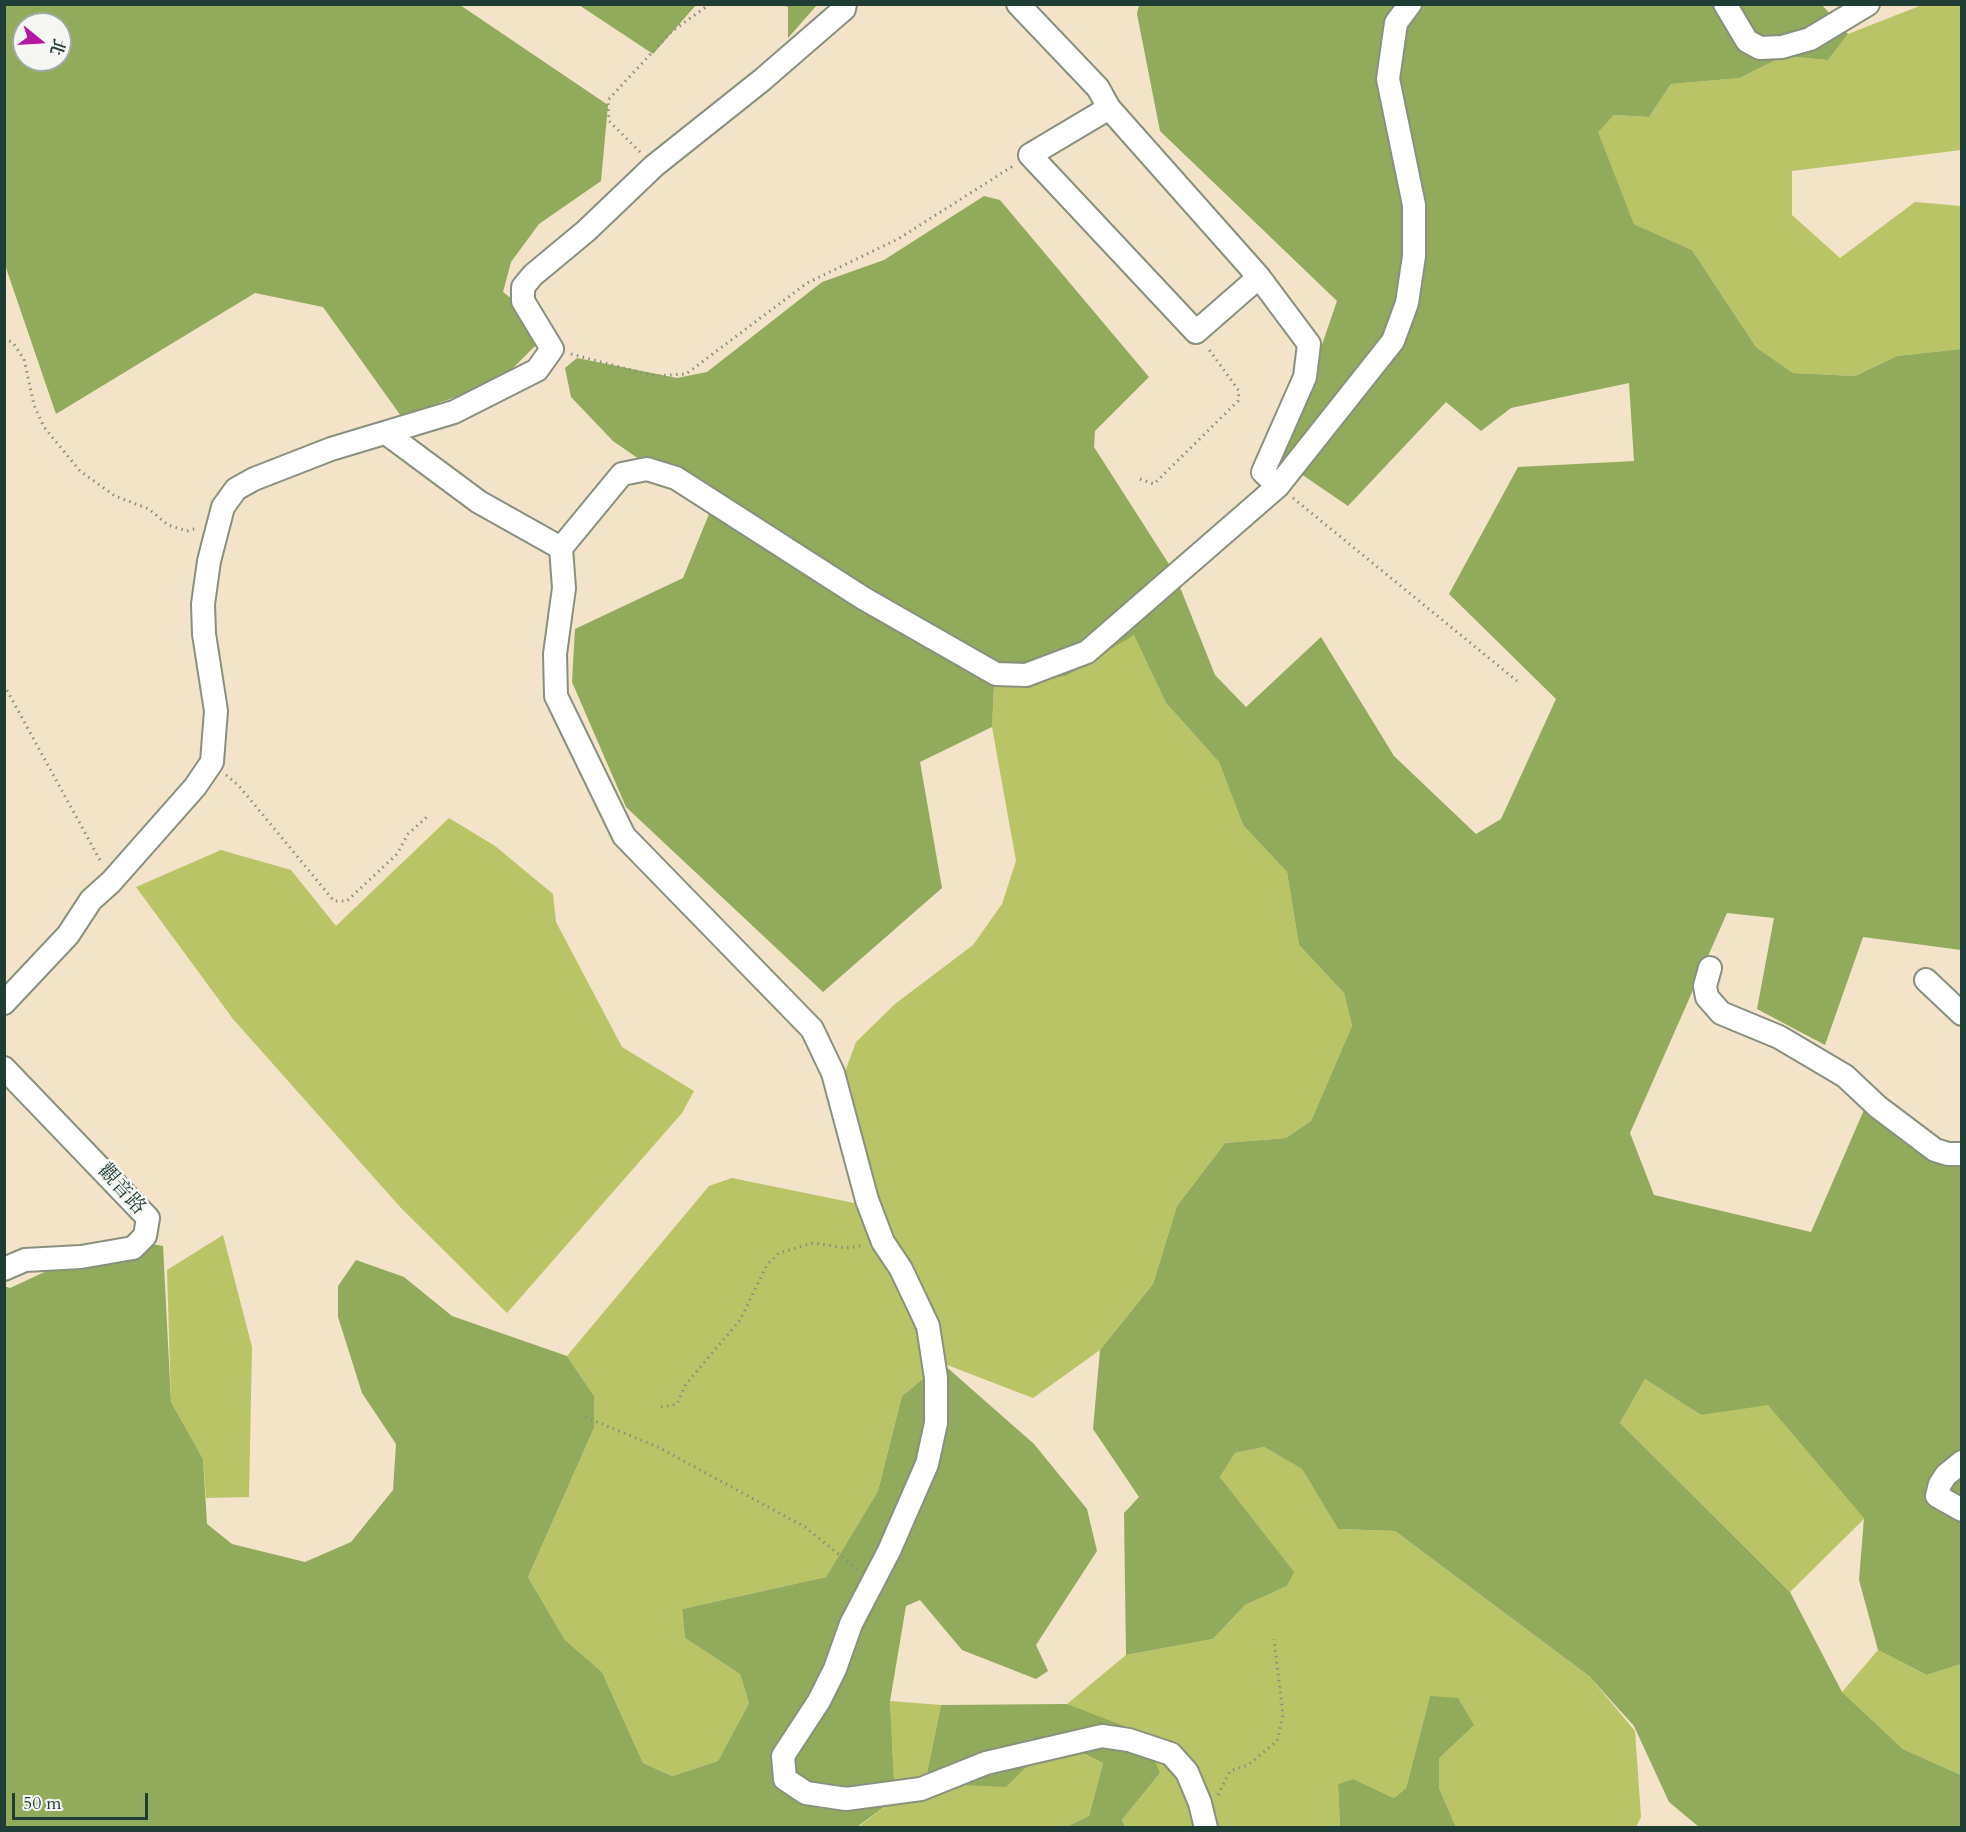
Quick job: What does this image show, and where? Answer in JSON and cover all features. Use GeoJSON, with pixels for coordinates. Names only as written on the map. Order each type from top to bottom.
{"type":"FeatureCollection","features":[{"type":"Feature","properties":{"kind":"street"},"geometry":{"type":"LineString","coordinates":[[4,1003],[68,935],[91,900],[111,882],[195,787],[212,762],[216,711],[204,634],[203,604],[209,561],[222,507],[236,489],[254,479],[331,449],[454,412],[537,370],[552,349],[524,301],[524,287],[533,274],[586,231],[654,166],[762,80],[844,9],[845,4]]}},
{"type":"Feature","properties":{"kind":"street"},"geometry":{"type":"LineString","coordinates":[[1018,4],[1098,88],[1109,108],[1259,277],[1309,344],[1305,377],[1263,472],[1278,486]]}},
{"type":"Feature","properties":{"kind":"street"},"geometry":{"type":"LineString","coordinates":[[1206,1827],[1200,1803],[1187,1772],[1171,1754],[1137,1742],[1102,1736],[986,1764],[921,1789],[846,1799],[806,1793],[785,1779],[783,1756],[824,1690],[871,1581],[889,1551],[927,1464],[936,1423],[936,1378],[928,1326],[902,1269],[883,1242],[867,1200],[833,1073],[812,1029],[624,836],[556,696],[555,654],[564,588],[561,548],[622,474],[647,469],[676,478],[863,598],[996,674],[1026,675],[1087,652],[1278,486],[1393,341],[1407,303],[1414,256],[1414,205],[1388,79],[1396,23],[1410,4]]}},
{"type":"Feature","properties":{"kind":"street"},"geometry":{"type":"LineString","coordinates":[[1725,4],[1747,42],[1760,48],[1782,47],[1810,39],[1868,4]]}},
{"type":"Feature","properties":{"kind":"street"},"geometry":{"type":"LineString","coordinates":[[1109,108],[1030,155],[1196,332],[1259,277]]}},
{"type":"Feature","properties":{"kind":"street"},"geometry":{"type":"LineString","coordinates":[[386,433],[479,501],[561,548]]}},
{"type":"Feature","properties":{"kind":"street"},"geometry":{"type":"LineString","coordinates":[[1710,968],[1706,986],[1707,997],[1721,1013],[1787,1041],[1845,1076],[1878,1107],[1935,1150],[1948,1154],[1962,1154]]}},
{"type":"Feature","properties":{"kind":"street"},"geometry":{"type":"LineString","coordinates":[[1926,980],[1962,1014]]}},
{"type":"Feature","properties":{"kind":"street","name":"觀音路"},"geometry":{"type":"LineString","coordinates":[[4,1068],[148,1218],[145,1236],[133,1248],[81,1257],[26,1260],[4,1269]]}},
{"type":"Feature","properties":{"kind":"street"},"geometry":{"type":"LineString","coordinates":[[1962,1462],[1946,1475],[1940,1484],[1937,1496],[1962,1510]]}},
{"type":"Feature","properties":{"kind":"path"},"geometry":{"type":"LineString","coordinates":[[654,166],[609,121],[608,100],[671,32],[710,4]]}},
{"type":"Feature","properties":{"kind":"path"},"geometry":{"type":"LineString","coordinates":[[552,349],[654,376],[686,374],[807,283],[898,239],[1030,155]]}},
{"type":"Feature","properties":{"kind":"path"},"geometry":{"type":"LineString","coordinates":[[1140,479],[1154,484],[1238,401],[1239,391],[1196,332]]}},
{"type":"Feature","properties":{"kind":"path"},"geometry":{"type":"LineString","coordinates":[[4,338],[13,343],[24,359],[34,405],[44,427],[80,471],[115,496],[149,509],[168,525],[187,531],[219,522]]}},
{"type":"Feature","properties":{"kind":"path"},"geometry":{"type":"LineString","coordinates":[[1278,486],[1517,681]]}},
{"type":"Feature","properties":{"kind":"path"},"geometry":{"type":"LineString","coordinates":[[4,685],[111,882]]}},
{"type":"Feature","properties":{"kind":"path"},"geometry":{"type":"LineString","coordinates":[[212,762],[239,786],[334,901],[346,901],[397,854],[408,834],[429,815]]}},
{"type":"Feature","properties":{"kind":"path"},"geometry":{"type":"LineString","coordinates":[[661,1407],[676,1404],[686,1384],[740,1320],[767,1265],[779,1253],[813,1243],[847,1248],[883,1242]]}},
{"type":"Feature","properties":{"kind":"path"},"geometry":{"type":"LineString","coordinates":[[585,1417],[658,1447],[805,1527],[871,1581]]}},
{"type":"Feature","properties":{"kind":"path"},"geometry":{"type":"LineString","coordinates":[[1200,1803],[1218,1794],[1230,1771],[1248,1766],[1277,1741],[1283,1715],[1274,1639]]}},
{"type":"Feature","properties":{"kind":"green space"},"geometry":{"type":"Polygon","coordinates":[[[4,5],[460,5],[608,105],[601,181],[539,224],[511,262],[503,292],[551,330],[499,382],[401,416],[323,307],[255,293],[56,414],[5,265],[4,5]]]}},
{"type":"Feature","properties":{"kind":"green space"},"geometry":{"type":"Polygon","coordinates":[[[579,5],[696,5],[653,54],[579,5]]]}},
{"type":"Feature","properties":{"kind":"green space"},"geometry":{"type":"Polygon","coordinates":[[[782,5],[817,5],[788,38],[788,7],[782,5]]]}},
{"type":"Feature","properties":{"kind":"green space"},"geometry":{"type":"Polygon","coordinates":[[[1139,5],[1822,5],[1848,34],[1828,60],[1783,56],[1740,78],[1671,84],[1649,117],[1614,115],[1598,132],[1634,224],[1692,250],[1756,347],[1793,373],[1855,376],[1897,356],[1961,349],[1961,950],[1863,937],[1825,1045],[1757,1009],[1774,918],[1727,913],[1630,1133],[1654,1195],[1811,1232],[1870,1096],[1961,1153],[1961,1664],[1927,1675],[1878,1650],[1859,1580],[1864,1518],[1768,1405],[1701,1415],[1645,1379],[1620,1423],[1790,1592],[1842,1692],[1903,1749],[1961,1775],[1961,1827],[1699,1827],[1669,1802],[1634,1726],[1589,1676],[1395,1531],[1338,1529],[1302,1469],[1264,1447],[1235,1453],[1220,1477],[1294,1572],[1287,1586],[1245,1605],[1213,1639],[1126,1655],[1124,1513],[1139,1497],[1093,1429],[1100,1350],[1153,1284],[1177,1206],[1225,1143],[1286,1138],[1311,1121],[1352,1026],[1344,993],[1299,945],[1287,872],[1243,825],[1219,762],[1166,703],[1134,635],[1066,676],[994,687],[992,727],[920,762],[942,888],[823,992],[626,807],[572,682],[575,629],[683,578],[711,509],[613,441],[571,397],[565,368],[577,358],[677,378],[707,372],[822,282],[884,260],[984,196],[1000,200],[1149,377],[1095,431],[1094,447],[1174,572],[1215,675],[1246,707],[1321,637],[1394,756],[1476,834],[1501,819],[1556,699],[1449,594],[1518,467],[1634,461],[1629,383],[1511,408],[1481,431],[1446,402],[1348,506],[1282,461],[1337,301],[1160,131],[1137,14],[1139,5]]]}},
{"type":"Feature","properties":{"kind":"green space"},"geometry":{"type":"Polygon","coordinates":[[[1922,5],[1961,5],[1961,150],[1792,171],[1792,215],[1840,258],[1915,202],[1961,206],[1961,349],[1897,356],[1855,376],[1793,373],[1756,347],[1692,250],[1634,224],[1597,131],[1614,115],[1649,117],[1671,84],[1740,78],[1782,56],[1828,60],[1848,34],[1922,5]]]}},
{"type":"Feature","properties":{"kind":"green space"},"geometry":{"type":"Polygon","coordinates":[[[1134,634],[1166,703],[1219,762],[1243,825],[1287,872],[1299,945],[1344,993],[1352,1026],[1311,1121],[1286,1138],[1225,1143],[1177,1206],[1153,1284],[1100,1350],[1033,1398],[942,1363],[902,1396],[878,1491],[826,1577],[682,1609],[685,1638],[740,1674],[749,1703],[718,1761],[672,1776],[643,1763],[602,1672],[565,1640],[528,1577],[594,1428],[594,1396],[567,1356],[709,1186],[732,1178],[854,1203],[873,1186],[842,1080],[856,1042],[895,1004],[973,945],[1002,904],[1016,861],[992,727],[994,687],[1066,676],[1134,634]]]}},
{"type":"Feature","properties":{"kind":"green space"},"geometry":{"type":"Polygon","coordinates":[[[449,818],[495,846],[553,894],[556,922],[622,1047],[694,1091],[682,1113],[507,1313],[401,1208],[233,1019],[136,887],[221,850],[291,870],[336,926],[449,818]]]}},
{"type":"Feature","properties":{"kind":"green space"},"geometry":{"type":"Polygon","coordinates":[[[223,1235],[252,1347],[249,1497],[206,1498],[203,1459],[171,1402],[167,1270],[223,1235]]]}},
{"type":"Feature","properties":{"kind":"green space"},"geometry":{"type":"Polygon","coordinates":[[[118,1238],[163,1246],[171,1402],[203,1459],[207,1524],[232,1544],[305,1562],[351,1542],[393,1490],[396,1444],[362,1393],[338,1317],[338,1286],[356,1260],[404,1277],[452,1316],[567,1356],[594,1396],[594,1428],[528,1577],[565,1640],[602,1672],[643,1763],[672,1776],[718,1761],[749,1703],[740,1674],[685,1638],[682,1609],[826,1577],[878,1491],[902,1396],[942,1363],[1034,1444],[1087,1509],[1097,1551],[1036,1645],[1048,1671],[1036,1679],[962,1650],[920,1600],[906,1606],[890,1701],[895,1799],[857,1827],[5,1827],[4,1286],[10,1288],[118,1238]]]}},
{"type":"Feature","properties":{"kind":"green space"},"geometry":{"type":"Polygon","coordinates":[[[1645,1379],[1701,1415],[1768,1404],[1865,1518],[1790,1592],[1620,1423],[1645,1379]]]}},
{"type":"Feature","properties":{"kind":"green space"},"geometry":{"type":"Polygon","coordinates":[[[1264,1447],[1302,1469],[1338,1529],[1395,1531],[1589,1676],[1635,1731],[1641,1817],[1636,1827],[1456,1827],[1439,1788],[1439,1758],[1430,1696],[1406,1788],[1394,1798],[1353,1779],[1338,1784],[1340,1827],[1126,1827],[1122,1820],[1160,1773],[1067,1704],[1126,1655],[1213,1639],[1245,1605],[1287,1586],[1293,1572],[1220,1477],[1235,1453],[1264,1447]]]}},
{"type":"Feature","properties":{"kind":"green space"},"geometry":{"type":"Polygon","coordinates":[[[1878,1650],[1927,1675],[1961,1664],[1961,1775],[1903,1749],[1842,1692],[1878,1650]]]}},
{"type":"Feature","properties":{"kind":"green space"},"geometry":{"type":"Polygon","coordinates":[[[1430,1696],[1458,1698],[1474,1725],[1439,1758],[1439,1788],[1456,1827],[1340,1827],[1338,1784],[1353,1779],[1394,1798],[1406,1788],[1430,1696]]]}},
{"type":"Feature","properties":{"kind":"green space"},"geometry":{"type":"Polygon","coordinates":[[[890,1701],[941,1705],[925,1783],[1053,1739],[1103,1763],[1089,1816],[1066,1827],[857,1828],[895,1799],[890,1701]]]}},
{"type":"Feature","properties":{"kind":"green space"},"geometry":{"type":"Polygon","coordinates":[[[1067,1704],[1142,1733],[1160,1773],[1122,1820],[1126,1828],[1066,1827],[1089,1816],[1103,1763],[1054,1739],[1006,1787],[925,1783],[941,1705],[1067,1704]]]}}]}
